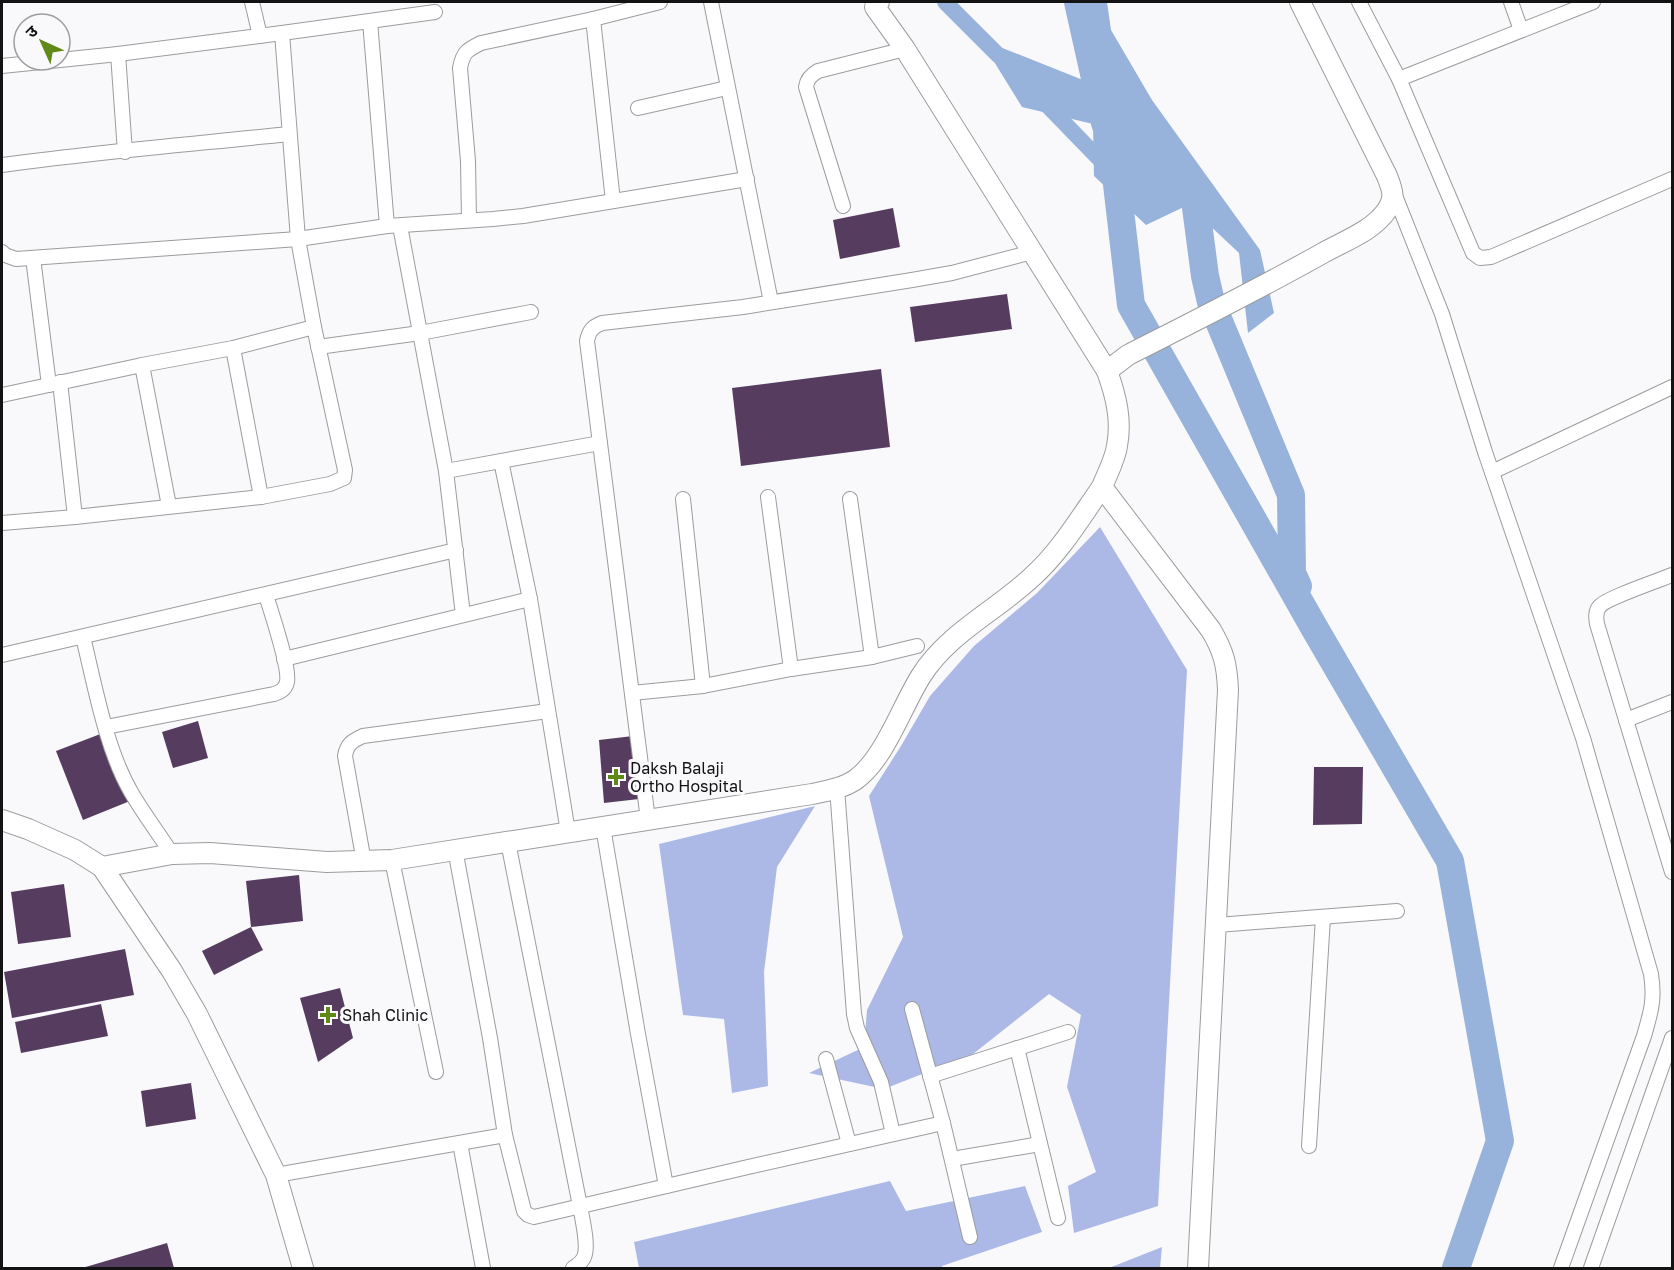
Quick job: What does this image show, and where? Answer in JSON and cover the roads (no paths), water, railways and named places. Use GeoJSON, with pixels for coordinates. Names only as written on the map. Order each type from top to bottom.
{"type":"FeatureCollection","features":[{"type":"Feature","properties":{"kind":"street"},"geometry":{"type":"LineString","coordinates":[[252,2],[260,36]]}},
{"type":"Feature","properties":{"kind":"street"},"geometry":{"type":"LineString","coordinates":[[469,220],[468,161],[460,68],[462,55],[481,43],[660,2]]}},
{"type":"Feature","properties":{"kind":"street"},"geometry":{"type":"LineString","coordinates":[[711,2],[771,302]]}},
{"type":"Feature","properties":{"kind":"street"},"geometry":{"type":"LineString","coordinates":[[1300,2],[1387,176],[1442,314],[1492,472],[1582,738],[1651,974],[1653,1006],[1644,1036],[1561,1269]]}},
{"type":"Feature","properties":{"kind":"street"},"geometry":{"type":"LineString","coordinates":[[1359,2],[1399,79],[1473,253],[1480,258],[1491,257],[1672,179]]}},
{"type":"Feature","properties":{"kind":"street"},"geometry":{"type":"LineString","coordinates":[[1510,2],[1521,30]]}},
{"type":"Feature","properties":{"kind":"street"},"geometry":{"type":"LineString","coordinates":[[1399,79],[1593,2]]}},
{"type":"Feature","properties":{"kind":"street"},"geometry":{"type":"LineString","coordinates":[[102,867],[172,854],[210,853],[327,862],[392,860],[812,794],[837,788],[855,780],[870,765],[922,674],[939,654],[966,628],[1014,594],[1035,575],[1065,539],[1102,487],[1117,448],[1119,419],[1116,395],[1107,371],[875,3]]}},
{"type":"Feature","properties":{"kind":"street"},"geometry":{"type":"LineString","coordinates":[[2,66],[118,54],[435,12]]}},
{"type":"Feature","properties":{"kind":"street"},"geometry":{"type":"LineString","coordinates":[[593,19],[613,201]]}},
{"type":"Feature","properties":{"kind":"street"},"geometry":{"type":"LineString","coordinates":[[370,21],[394,226],[420,333],[446,471],[464,615]]}},
{"type":"Feature","properties":{"kind":"street"},"geometry":{"type":"LineString","coordinates":[[2,524],[261,496],[330,484],[344,478],[345,470],[318,347],[298,239],[282,33]]}},
{"type":"Feature","properties":{"kind":"street"},"geometry":{"type":"LineString","coordinates":[[843,206],[806,87],[807,81],[818,71],[905,49]]}},
{"type":"Feature","properties":{"kind":"street"},"geometry":{"type":"LineString","coordinates":[[118,54],[125,152]]}},
{"type":"Feature","properties":{"kind":"street"},"geometry":{"type":"LineString","coordinates":[[638,108],[727,88]]}},
{"type":"Feature","properties":{"kind":"street"},"geometry":{"type":"LineString","coordinates":[[2,165],[75,155],[125,152],[289,134]]}},
{"type":"Feature","properties":{"kind":"street"},"geometry":{"type":"LineString","coordinates":[[2,252],[16,260],[298,239],[394,226],[523,216],[747,179]]}},
{"type":"Feature","properties":{"kind":"street"},"geometry":{"type":"LineString","coordinates":[[1107,371],[1128,355],[1366,230],[1389,208],[1394,193]]}},
{"type":"Feature","properties":{"kind":"street"},"geometry":{"type":"LineString","coordinates":[[648,820],[587,341],[593,327],[952,273],[1032,252]]}},
{"type":"Feature","properties":{"kind":"street"},"geometry":{"type":"LineString","coordinates":[[33,258],[75,517]]}},
{"type":"Feature","properties":{"kind":"street"},"geometry":{"type":"LineString","coordinates":[[318,347],[420,333],[531,312]]}},
{"type":"Feature","properties":{"kind":"street"},"geometry":{"type":"LineString","coordinates":[[2,395],[233,348],[314,327]]}},
{"type":"Feature","properties":{"kind":"street"},"geometry":{"type":"LineString","coordinates":[[233,348],[261,496]]}},
{"type":"Feature","properties":{"kind":"street"},"geometry":{"type":"LineString","coordinates":[[142,365],[169,506]]}},
{"type":"Feature","properties":{"kind":"street"},"geometry":{"type":"LineString","coordinates":[[1492,472],[1672,387]]}},
{"type":"Feature","properties":{"kind":"street"},"geometry":{"type":"LineString","coordinates":[[446,471],[600,443]]}},
{"type":"Feature","properties":{"kind":"street"},"geometry":{"type":"LineString","coordinates":[[501,461],[530,599],[568,832]]}},
{"type":"Feature","properties":{"kind":"street"},"geometry":{"type":"LineString","coordinates":[[1102,487],[1211,630],[1221,646],[1227,669],[1228,690],[1217,925],[1198,1269]]}},
{"type":"Feature","properties":{"kind":"street"},"geometry":{"type":"LineString","coordinates":[[768,497],[791,669]]}},
{"type":"Feature","properties":{"kind":"street"},"geometry":{"type":"LineString","coordinates":[[683,499],[703,686]]}},
{"type":"Feature","properties":{"kind":"street"},"geometry":{"type":"LineString","coordinates":[[850,499],[872,657]]}},
{"type":"Feature","properties":{"kind":"street"},"geometry":{"type":"LineString","coordinates":[[2,655],[456,550]]}},
{"type":"Feature","properties":{"kind":"street"},"geometry":{"type":"LineString","coordinates":[[1672,575],[1611,600],[1600,606],[1596,615],[1672,872]]}},
{"type":"Feature","properties":{"kind":"street"},"geometry":{"type":"LineString","coordinates":[[106,727],[282,691],[287,684],[284,659],[266,595]]}},
{"type":"Feature","properties":{"kind":"street"},"geometry":{"type":"LineString","coordinates":[[284,659],[530,599]]}},
{"type":"Feature","properties":{"kind":"street"},"geometry":{"type":"LineString","coordinates":[[83,637],[118,765],[130,791],[172,854]]}},
{"type":"Feature","properties":{"kind":"street"},"geometry":{"type":"LineString","coordinates":[[632,693],[703,686],[791,669],[872,657],[917,646]]}},
{"type":"Feature","properties":{"kind":"street"},"geometry":{"type":"LineString","coordinates":[[1626,720],[1672,702]]}},
{"type":"Feature","properties":{"kind":"street"},"geometry":{"type":"LineString","coordinates":[[364,862],[345,756],[346,747],[353,741],[363,736],[548,711]]}},
{"type":"Feature","properties":{"kind":"street"},"geometry":{"type":"LineString","coordinates":[[837,788],[854,1014],[857,1028],[881,1082],[893,1134]]}},
{"type":"Feature","properties":{"kind":"street"},"geometry":{"type":"LineString","coordinates":[[2,820],[75,850],[102,867],[172,971],[201,1023],[276,1175],[303,1269]]}},
{"type":"Feature","properties":{"kind":"street"},"geometry":{"type":"LineString","coordinates":[[603,827],[666,1186]]}},
{"type":"Feature","properties":{"kind":"street"},"geometry":{"type":"LineString","coordinates":[[508,842],[580,1206],[586,1246],[585,1256],[573,1269]]}},
{"type":"Feature","properties":{"kind":"street"},"geometry":{"type":"LineString","coordinates":[[455,849],[490,1038],[505,1135],[521,1203],[528,1215],[534,1217],[943,1123]]}},
{"type":"Feature","properties":{"kind":"street"},"geometry":{"type":"LineString","coordinates":[[392,860],[436,1072]]}},
{"type":"Feature","properties":{"kind":"street"},"geometry":{"type":"LineString","coordinates":[[1217,925],[1396,911]]}},
{"type":"Feature","properties":{"kind":"street"},"geometry":{"type":"LineString","coordinates":[[1309,1146],[1323,917]]}},
{"type":"Feature","properties":{"kind":"street"},"geometry":{"type":"LineString","coordinates":[[912,1009],[943,1123],[970,1237]]}},
{"type":"Feature","properties":{"kind":"street"},"geometry":{"type":"LineString","coordinates":[[930,1076],[1068,1032]]}},
{"type":"Feature","properties":{"kind":"street"},"geometry":{"type":"LineString","coordinates":[[1591,1269],[1672,1038]]}},
{"type":"Feature","properties":{"kind":"street"},"geometry":{"type":"LineString","coordinates":[[1017,1048],[1058,1218]]}},
{"type":"Feature","properties":{"kind":"street"},"geometry":{"type":"LineString","coordinates":[[826,1059],[849,1144]]}},
{"type":"Feature","properties":{"kind":"street"},"geometry":{"type":"LineString","coordinates":[[276,1175],[505,1135]]}},
{"type":"Feature","properties":{"kind":"street"},"geometry":{"type":"LineString","coordinates":[[460,1143],[483,1269]]}},
{"type":"Feature","properties":{"kind":"street"},"geometry":{"type":"LineString","coordinates":[[952,1160],[1040,1144]]}},
{"type":"Feature","properties":{"kind":"waterway"},"geometry":{"type":"LineString","coordinates":[[945,2],[998,55]]}},
{"type":"Feature","properties":{"kind":"waterway"},"geometry":{"type":"LineString","coordinates":[[1078,2],[1105,123]]}},
{"type":"Feature","properties":{"kind":"waterway"},"geometry":{"type":"LineString","coordinates":[[1041,99],[1109,169]]}},
{"type":"Feature","properties":{"kind":"waterway"},"geometry":{"type":"LineString","coordinates":[[1113,162],[1131,305],[1450,861],[1500,1141],[1456,1268]]}},
{"type":"Feature","properties":{"kind":"waterway"},"geometry":{"type":"LineString","coordinates":[[1177,185],[1195,200],[1205,276],[1211,302],[1291,495],[1292,573],[1298,586]]}},
{"type":"Feature","properties":{"kind":"place","name":"Daksh Balaji Ortho Hospital"},"geometry":{"type":"Point","coordinates":[616,777]}},
{"type":"Feature","properties":{"kind":"place","name":"Shah Clinic"},"geometry":{"type":"Point","coordinates":[328,1015]}}]}
